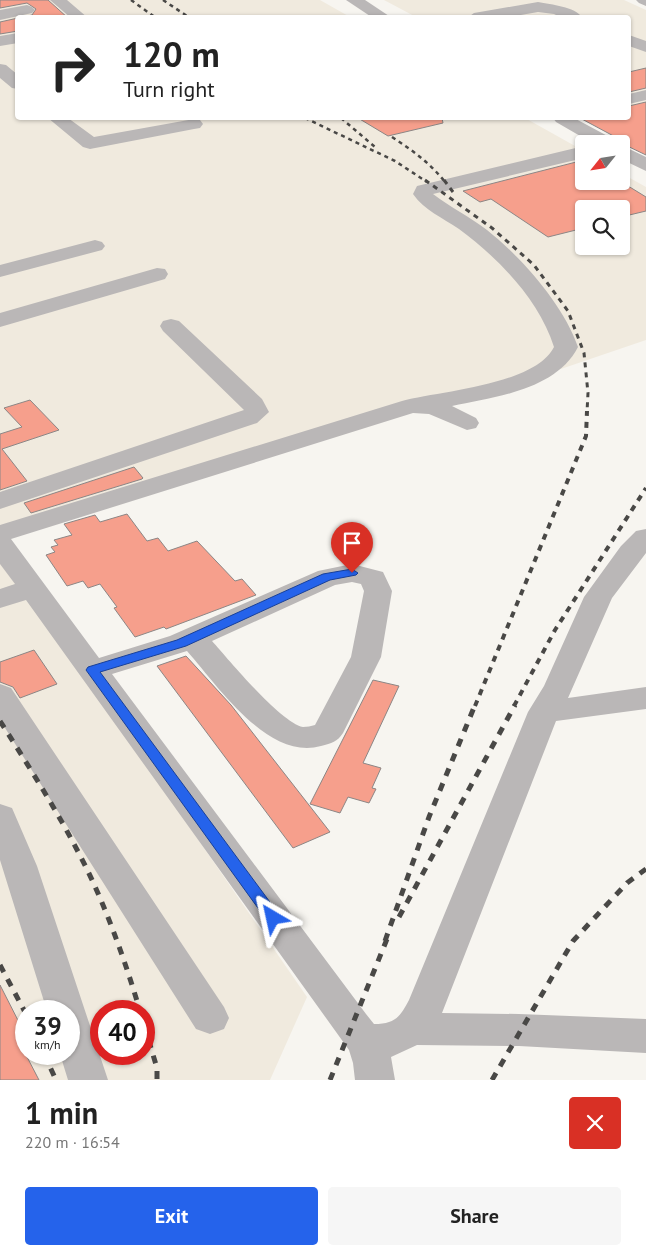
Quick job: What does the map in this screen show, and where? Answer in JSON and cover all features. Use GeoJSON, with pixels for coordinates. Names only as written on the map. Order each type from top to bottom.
{"type":"FeatureCollection","features":[{"type":"Feature","properties":{"kind":"street"},"geometry":{"type":"LineString","coordinates":[[58,0],[77,15]]}},
{"type":"Feature","properties":{"kind":"street"},"geometry":{"type":"LineString","coordinates":[[354,0],[380,15]]}},
{"type":"Feature","properties":{"kind":"street"},"geometry":{"type":"LineString","coordinates":[[491,15],[538,7],[558,10],[569,15]]}},
{"type":"Feature","properties":{"kind":"street"},"geometry":{"type":"LineString","coordinates":[[0,15],[27,10]]}},
{"type":"Feature","properties":{"kind":"street"},"geometry":{"type":"LineString","coordinates":[[631,40],[646,36]]}},
{"type":"Feature","properties":{"kind":"street"},"geometry":{"type":"LineString","coordinates":[[0,41],[15,38]]}},
{"type":"Feature","properties":{"kind":"street"},"geometry":{"type":"LineString","coordinates":[[631,41],[646,47]]}},
{"type":"Feature","properties":{"kind":"street"},"geometry":{"type":"LineString","coordinates":[[0,69],[15,82]]}},
{"type":"Feature","properties":{"kind":"street"},"geometry":{"type":"LineString","coordinates":[[631,99],[646,95]]}},
{"type":"Feature","properties":{"kind":"street"},"geometry":{"type":"LineString","coordinates":[[61,120],[90,143],[194,124]]}},
{"type":"Feature","properties":{"kind":"street"},"geometry":{"type":"LineString","coordinates":[[566,120],[592,135]]}},
{"type":"Feature","properties":{"kind":"street"},"geometry":{"type":"LineString","coordinates":[[424,406],[527,379],[543,372],[558,360],[566,347],[563,336],[537,294],[520,272],[492,244],[427,199],[423,194],[424,190],[575,154]]}},
{"type":"Feature","properties":{"kind":"street"},"geometry":{"type":"LineString","coordinates":[[630,156],[646,165]]}},
{"type":"Feature","properties":{"kind":"street"},"geometry":{"type":"LineString","coordinates":[[0,271],[95,246]]}},
{"type":"Feature","properties":{"kind":"street"},"geometry":{"type":"LineString","coordinates":[[0,320],[157,274]]}},
{"type":"Feature","properties":{"kind":"street"},"geometry":{"type":"LineString","coordinates":[[0,501],[248,418],[257,412],[253,404],[171,326]]}},
{"type":"Feature","properties":{"kind":"street"},"geometry":{"type":"LineString","coordinates":[[0,534],[411,406],[424,406],[440,410],[467,423]]}},
{"type":"Feature","properties":{"kind":"street"},"geometry":{"type":"LineString","coordinates":[[414,1029],[426,1006],[544,712],[559,686],[598,597],[632,552],[646,537]]}},
{"type":"Feature","properties":{"kind":"street"},"geometry":{"type":"LineString","coordinates":[[0,544],[346,1018],[366,1041],[374,1067],[375,1080]]}},
{"type":"Feature","properties":{"kind":"street"},"geometry":{"type":"LineString","coordinates":[[92,670],[192,638],[328,577],[352,573],[373,578],[378,591],[366,657],[327,734],[314,738],[294,737],[273,725],[192,638]]}},
{"type":"Feature","properties":{"kind":"street"},"geometry":{"type":"LineString","coordinates":[[0,599],[32,588]]}},
{"type":"Feature","properties":{"kind":"street"},"geometry":{"type":"LineString","coordinates":[[0,695],[210,1018]]}},
{"type":"Feature","properties":{"kind":"street"},"geometry":{"type":"LineString","coordinates":[[544,712],[646,698]]}},
{"type":"Feature","properties":{"kind":"street"},"geometry":{"type":"LineString","coordinates":[[0,816],[20,866],[63,1000]]}},
{"type":"Feature","properties":{"kind":"street"},"geometry":{"type":"LineString","coordinates":[[366,1041],[390,1041],[414,1029],[519,1030],[646,1036]]}},
{"type":"Feature","properties":{"kind":"street"},"geometry":{"type":"LineString","coordinates":[[80,1054],[88,1080]]}},
{"type":"Feature","properties":{"kind":"shaded area"},"geometry":{"type":"Polygon","coordinates":[[[0,0],[320,0],[346,15],[15,15],[15,120],[529,120],[575,146],[575,190],[630,190],[630,178],[646,187],[646,340],[499,390],[426,400],[0,532],[0,0]]]}},
{"type":"Feature","properties":{"kind":"shaded area"},"geometry":{"type":"Polygon","coordinates":[[[384,0],[624,0],[646,10],[646,116],[631,120],[631,15],[412,15],[384,0]]]}},
{"type":"Feature","properties":{"kind":"shaded area"},"geometry":{"type":"Polygon","coordinates":[[[607,120],[630,120],[615,124],[607,120]]]}},
{"type":"Feature","properties":{"kind":"shaded area"},"geometry":{"type":"Polygon","coordinates":[[[0,553],[307,997],[270,1080],[0,1080],[0,553]]]}},
{"type":"Feature","properties":{"kind":"building"},"geometry":{"type":"Polygon","coordinates":[[[0,0],[48,0],[65,15],[32,15],[36,9],[27,3],[0,8],[0,0]]]}},
{"type":"Feature","properties":{"kind":"building"},"geometry":{"type":"Polygon","coordinates":[[[15,19],[15,32],[0,34],[0,22],[15,19]]]}},
{"type":"Feature","properties":{"kind":"building"},"geometry":{"type":"Polygon","coordinates":[[[646,68],[646,88],[631,92],[631,72],[646,68]]]}},
{"type":"Feature","properties":{"kind":"building"},"geometry":{"type":"Polygon","coordinates":[[[646,102],[646,155],[630,147],[630,135],[612,135],[584,120],[631,120],[631,106],[646,102]]]}},
{"type":"Feature","properties":{"kind":"building"},"geometry":{"type":"Polygon","coordinates":[[[361,120],[442,120],[443,123],[388,136],[361,120]]]}},
{"type":"Feature","properties":{"kind":"building"},"geometry":{"type":"Polygon","coordinates":[[[575,162],[575,190],[630,190],[630,187],[646,197],[646,211],[630,215],[630,200],[575,200],[575,230],[548,237],[491,199],[480,202],[463,191],[575,162]]]}},
{"type":"Feature","properties":{"kind":"building"},"geometry":{"type":"Polygon","coordinates":[[[30,400],[59,430],[2,449],[27,481],[0,490],[0,434],[22,427],[4,408],[30,400]]]}},
{"type":"Feature","properties":{"kind":"building"},"geometry":{"type":"Polygon","coordinates":[[[134,467],[142,479],[31,513],[24,503],[134,467]]]}},
{"type":"Feature","properties":{"kind":"building"},"geometry":{"type":"Polygon","coordinates":[[[127,514],[147,541],[158,538],[168,551],[197,541],[235,581],[242,579],[256,595],[166,629],[164,627],[135,637],[114,608],[117,607],[100,584],[88,588],[83,581],[67,586],[46,555],[55,552],[51,547],[58,545],[54,540],[72,535],[64,524],[95,515],[100,522],[127,514]]]}},
{"type":"Feature","properties":{"kind":"building"},"geometry":{"type":"Polygon","coordinates":[[[34,650],[57,684],[20,698],[13,687],[0,682],[0,662],[34,650]]]}},
{"type":"Feature","properties":{"kind":"building"},"geometry":{"type":"Polygon","coordinates":[[[186,656],[231,705],[330,832],[293,848],[157,666],[186,656]]]}},
{"type":"Feature","properties":{"kind":"building"},"geometry":{"type":"Polygon","coordinates":[[[373,680],[399,686],[363,763],[381,768],[372,788],[376,789],[369,803],[348,797],[340,813],[310,804],[373,680]]]}},
{"type":"Feature","properties":{"kind":"building"},"geometry":{"type":"Polygon","coordinates":[[[0,985],[15,1014],[15,1065],[31,1065],[39,1080],[0,1080],[0,985]]]}},
{"type":"Feature","properties":{"kind":"railway"},"geometry":{"type":"LineString","coordinates":[[131,0],[152,15]]}},
{"type":"Feature","properties":{"kind":"railway"},"geometry":{"type":"LineString","coordinates":[[163,0],[186,15]]}},
{"type":"Feature","properties":{"kind":"railway"},"geometry":{"type":"LineString","coordinates":[[309,120],[395,161],[427,182]]}},
{"type":"Feature","properties":{"kind":"railway"},"geometry":{"type":"LineString","coordinates":[[343,120],[375,147]]}},
{"type":"Feature","properties":{"kind":"railway"},"geometry":{"type":"LineString","coordinates":[[392,137],[420,157],[445,182]]}},
{"type":"Feature","properties":{"kind":"railway"},"geometry":{"type":"LineString","coordinates":[[425,180],[492,228],[534,265],[568,311],[584,353],[588,393],[587,412]]}},
{"type":"Feature","properties":{"kind":"railway"},"geometry":{"type":"LineString","coordinates":[[444,180],[456,196]]}},
{"type":"Feature","properties":{"kind":"railway"},"geometry":{"type":"LineString","coordinates":[[475,706],[586,436],[587,411]]}},
{"type":"Feature","properties":{"kind":"railway"},"geometry":{"type":"LineString","coordinates":[[514,706],[555,630],[646,488]]}},
{"type":"Feature","properties":{"kind":"railway"},"geometry":{"type":"LineString","coordinates":[[385,941],[429,817],[475,705]]}},
{"type":"Feature","properties":{"kind":"railway"},"geometry":{"type":"LineString","coordinates":[[399,917],[515,705]]}},
{"type":"Feature","properties":{"kind":"railway"},"geometry":{"type":"LineString","coordinates":[[0,721],[61,820],[83,861],[107,914],[137,1000]]}},
{"type":"Feature","properties":{"kind":"railway"},"geometry":{"type":"LineString","coordinates":[[492,1080],[573,941],[627,883],[646,869]]}},
{"type":"Feature","properties":{"kind":"railway"},"geometry":{"type":"LineString","coordinates":[[330,1080],[389,934]]}},
{"type":"Feature","properties":{"kind":"railway"},"geometry":{"type":"LineString","coordinates":[[0,965],[19,1000]]}},
{"type":"Feature","properties":{"kind":"railway"},"geometry":{"type":"LineString","coordinates":[[155,1061],[157,1080]]}},
{"type":"Feature","properties":{"kind":"railway"},"geometry":{"type":"LineString","coordinates":[[49,1065],[56,1080]]}},
{"type":"Feature","properties":{"kind":"route"},"geometry":{"type":"LineString","coordinates":[[273,918],[92,670],[181,643],[328,577],[352,573]]}}]}
